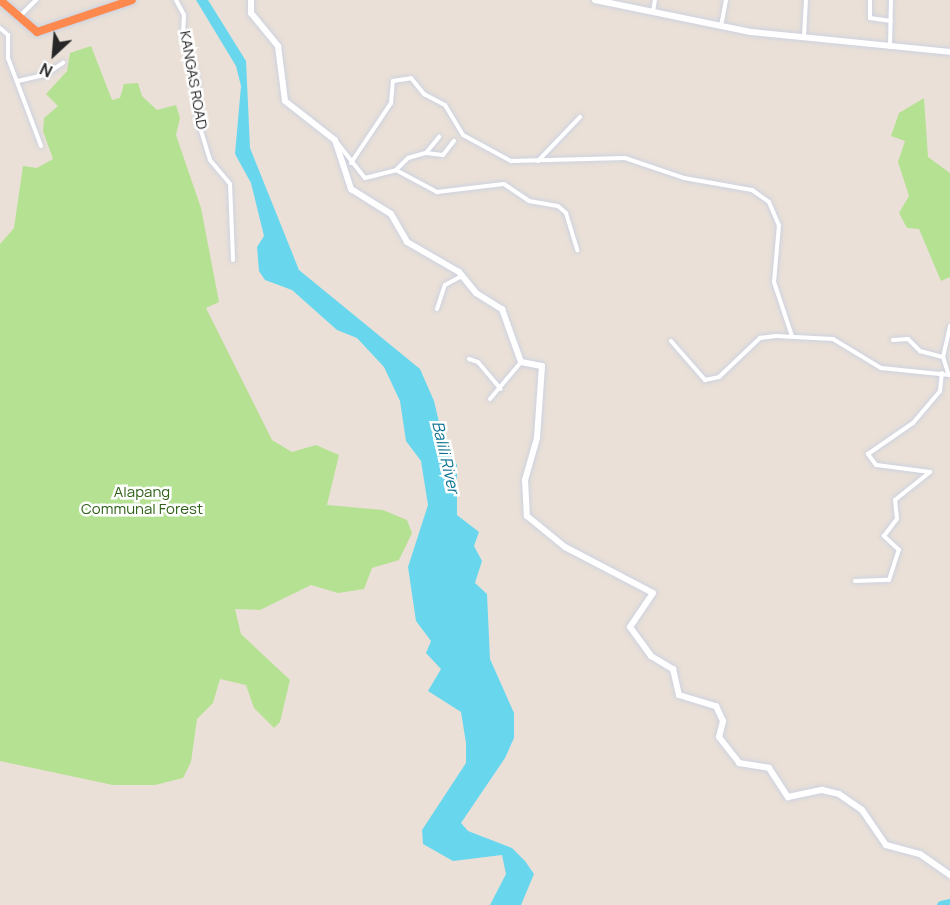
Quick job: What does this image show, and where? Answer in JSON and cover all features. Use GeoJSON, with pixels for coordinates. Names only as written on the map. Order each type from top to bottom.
{"type":"FeatureCollection","features":[{"type":"Feature","properties":{"kind":"highway"},"geometry":{"type":"LineString","coordinates":[[0,0],[20,16],[32,31],[43,32],[127,0]]}},
{"type":"Feature","properties":{"kind":"street"},"geometry":{"type":"LineString","coordinates":[[20,16],[36,0]]}},
{"type":"Feature","properties":{"kind":"street","name":"KANGAS ROAD"},"geometry":{"type":"LineString","coordinates":[[176,0],[184,15],[183,35],[197,78],[198,121],[210,160],[231,184],[233,260]]}},
{"type":"Feature","properties":{"kind":"street"},"geometry":{"type":"LineString","coordinates":[[251,0],[251,13],[278,46],[285,101],[335,140],[344,144],[351,163],[365,178],[396,170],[408,158],[426,153],[444,155],[454,141]]}},
{"type":"Feature","properties":{"kind":"street"},"geometry":{"type":"LineString","coordinates":[[595,0],[721,27],[890,48],[950,52]]}},
{"type":"Feature","properties":{"kind":"street"},"geometry":{"type":"LineString","coordinates":[[653,13],[655,0]]}},
{"type":"Feature","properties":{"kind":"street"},"geometry":{"type":"LineString","coordinates":[[721,27],[726,0]]}},
{"type":"Feature","properties":{"kind":"street"},"geometry":{"type":"LineString","coordinates":[[804,38],[807,0]]}},
{"type":"Feature","properties":{"kind":"street"},"geometry":{"type":"LineString","coordinates":[[870,0],[870,18],[891,21]]}},
{"type":"Feature","properties":{"kind":"street"},"geometry":{"type":"LineString","coordinates":[[890,48],[891,0]]}},
{"type":"Feature","properties":{"kind":"street"},"geometry":{"type":"LineString","coordinates":[[0,28],[8,35],[8,58],[41,146]]}},
{"type":"Feature","properties":{"kind":"street"},"geometry":{"type":"LineString","coordinates":[[18,81],[45,75],[63,63]]}},
{"type":"Feature","properties":{"kind":"street"},"geometry":{"type":"LineString","coordinates":[[351,163],[391,103],[393,81],[407,78],[445,105],[469,139],[511,161],[625,158],[684,178],[759,193],[779,225],[774,282],[792,336]]}},
{"type":"Feature","properties":{"kind":"street"},"geometry":{"type":"LineString","coordinates":[[538,162],[580,117]]}},
{"type":"Feature","properties":{"kind":"street"},"geometry":{"type":"LineString","coordinates":[[426,153],[439,137]]}},
{"type":"Feature","properties":{"kind":"street"},"geometry":{"type":"LineString","coordinates":[[335,140],[351,189],[389,212],[411,244],[463,276],[505,313],[521,362]]}},
{"type":"Feature","properties":{"kind":"street"},"geometry":{"type":"LineString","coordinates":[[396,170],[437,192],[504,184],[529,201],[558,206],[566,213],[577,250]]}},
{"type":"Feature","properties":{"kind":"street"},"geometry":{"type":"LineString","coordinates":[[437,309],[446,285],[463,276]]}},
{"type":"Feature","properties":{"kind":"street"},"geometry":{"type":"LineString","coordinates":[[671,341],[705,380],[719,377],[760,338],[792,336],[844,342],[881,368],[949,374],[943,357],[950,326]]}},
{"type":"Feature","properties":{"kind":"street"},"geometry":{"type":"LineString","coordinates":[[893,340],[908,339],[920,351],[943,357]]}},
{"type":"Feature","properties":{"kind":"street"},"geometry":{"type":"LineString","coordinates":[[469,359],[478,362],[501,389]]}},
{"type":"Feature","properties":{"kind":"street"},"geometry":{"type":"LineString","coordinates":[[490,399],[501,389],[521,362]]}},
{"type":"Feature","properties":{"kind":"street"},"geometry":{"type":"LineString","coordinates":[[521,362],[540,363],[543,371],[535,417],[537,438],[525,480],[527,516],[565,547],[653,593],[630,627],[651,656],[673,669],[679,695],[716,706],[723,721],[719,737],[739,764],[770,768],[788,797],[827,790],[850,800],[886,845],[920,854],[947,874],[950,865]]}},
{"type":"Feature","properties":{"kind":"street"},"geometry":{"type":"LineString","coordinates":[[855,581],[889,580],[899,550],[884,536],[897,519],[895,500],[930,472],[876,465],[868,454],[913,423],[940,391],[942,373]]}},
{"type":"Feature","properties":{"kind":"green space","name":"Alapang Communal Forest"},"geometry":{"type":"Polygon","coordinates":[[[91,46],[112,100],[120,98],[124,84],[138,83],[142,96],[157,110],[176,105],[180,118],[176,135],[201,208],[219,302],[206,308],[272,440],[292,452],[316,445],[339,455],[327,505],[383,510],[407,520],[412,533],[399,560],[372,568],[364,589],[338,593],[311,585],[260,610],[235,609],[241,634],[290,680],[280,722],[274,728],[254,708],[246,685],[220,679],[213,703],[197,719],[191,762],[183,778],[155,785],[113,785],[0,761],[0,244],[14,228],[23,166],[37,168],[53,159],[43,131],[44,118],[58,106],[46,94],[67,71],[70,53],[91,46]]]}},
{"type":"Feature","properties":{"kind":"green space"},"geometry":{"type":"Polygon","coordinates":[[[924,98],[928,157],[950,173],[950,277],[941,281],[919,229],[907,228],[899,213],[909,196],[898,162],[905,141],[891,136],[899,113],[924,98]]]}},
{"type":"Feature","properties":{"kind":"water","name":"Balili River"},"geometry":{"type":"Polygon","coordinates":[[[196,0],[208,0],[246,61],[250,148],[299,270],[420,369],[434,401],[443,439],[457,465],[457,515],[479,532],[474,546],[482,561],[475,583],[487,594],[490,659],[514,713],[514,738],[505,758],[461,823],[468,831],[512,848],[525,861],[534,874],[521,905],[490,905],[506,874],[502,855],[453,861],[423,844],[422,830],[466,763],[466,743],[461,712],[428,691],[441,669],[426,653],[431,641],[416,621],[408,567],[428,505],[421,461],[406,441],[400,401],[384,367],[357,338],[337,330],[292,290],[265,280],[259,271],[257,247],[264,236],[251,183],[235,154],[241,86],[236,66],[196,0]]]}},
{"type":"Feature","properties":{"kind":"waterway"},"geometry":{"type":"LineString","coordinates":[[941,905],[950,903]]}}]}
